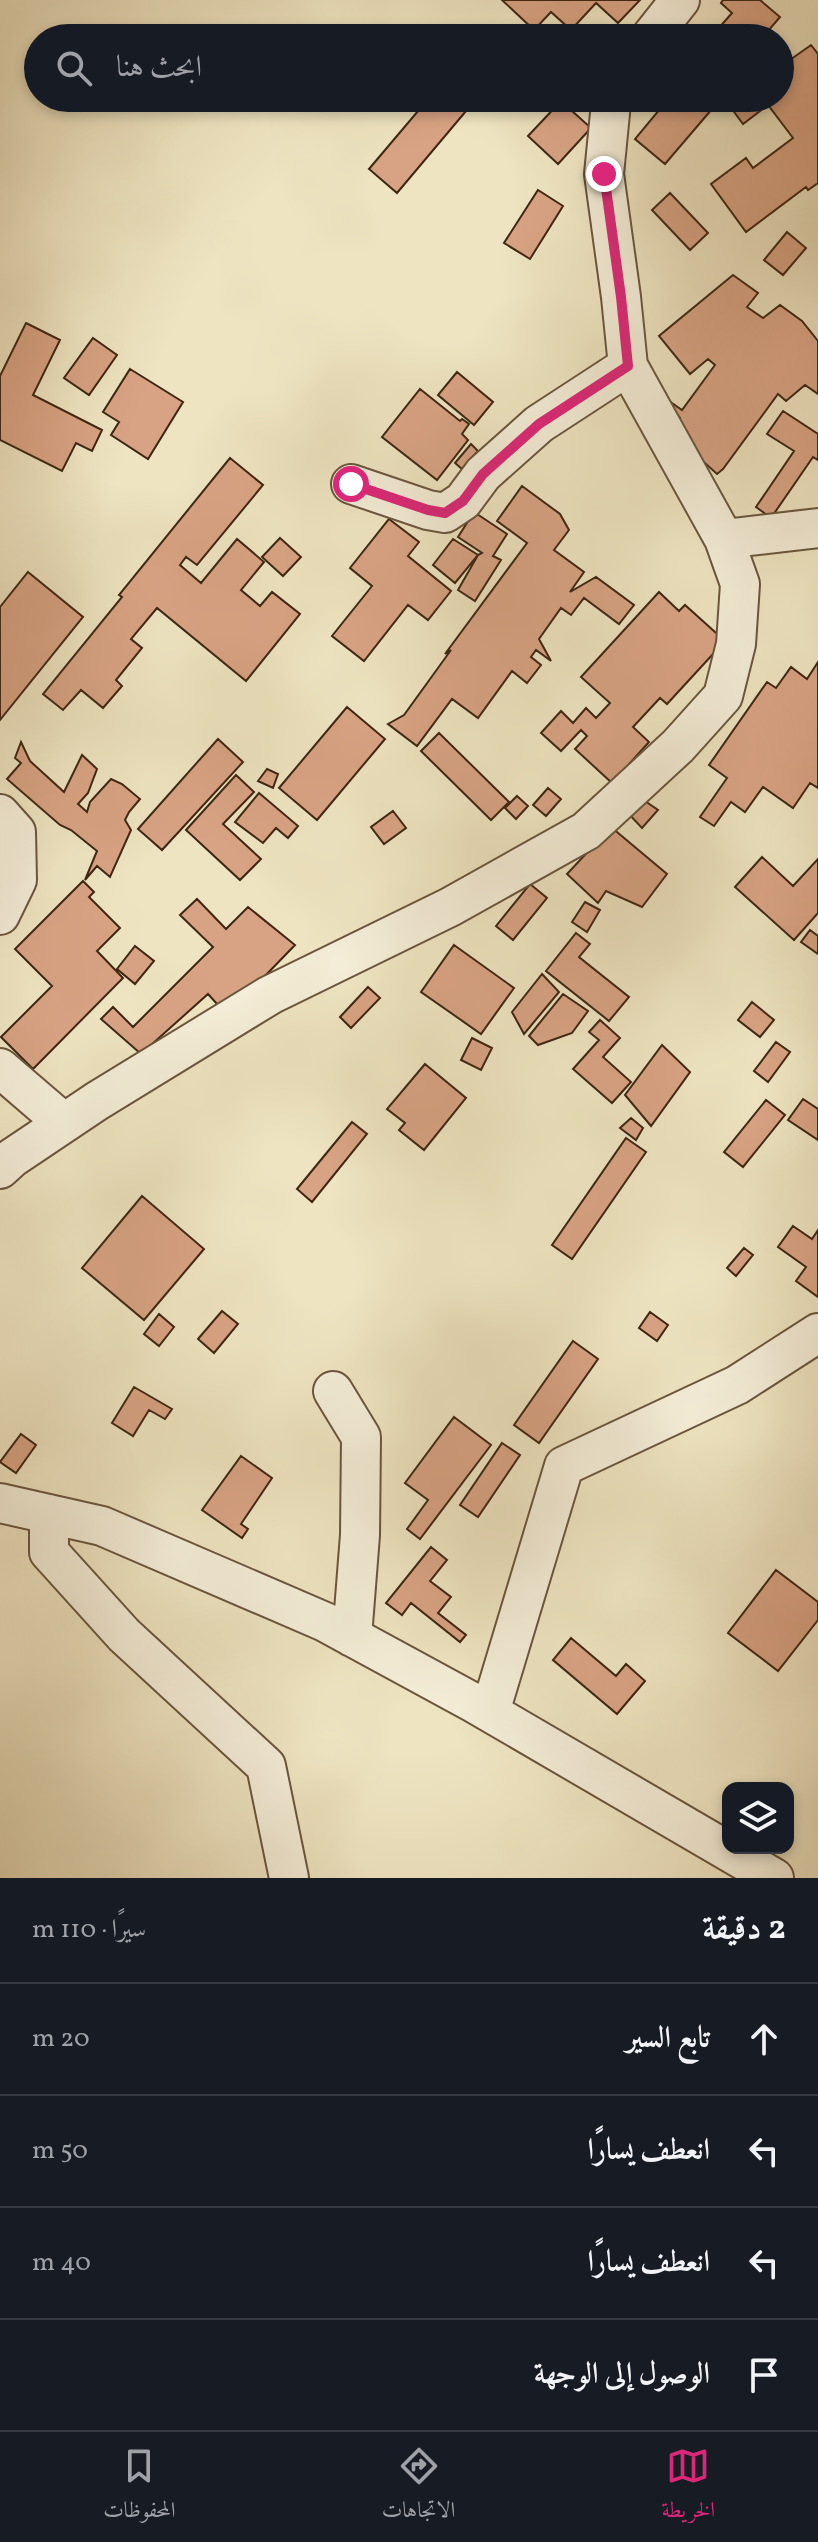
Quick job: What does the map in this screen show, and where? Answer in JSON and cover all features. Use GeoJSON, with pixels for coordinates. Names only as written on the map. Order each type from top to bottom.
{"type":"FeatureCollection","features":[{"type":"Feature","properties":{"kind":"street"},"geometry":{"type":"LineString","coordinates":[[661,24],[680,0]]}},
{"type":"Feature","properties":{"kind":"street"},"geometry":{"type":"LineString","coordinates":[[0,1169],[64,1123],[270,995],[450,907],[586,831],[678,746],[723,696],[736,644],[740,584],[724,539],[628,366],[604,174],[610,112]]}},
{"type":"Feature","properties":{"kind":"street"},"geometry":{"type":"LineString","coordinates":[[351,484],[445,513],[463,501],[483,474],[539,424],[628,366]]}},
{"type":"Feature","properties":{"kind":"street"},"geometry":{"type":"LineString","coordinates":[[724,539],[818,528]]}},
{"type":"Feature","properties":{"kind":"street"},"geometry":{"type":"LineString","coordinates":[[0,814],[16,832],[17,880],[0,915]]}},
{"type":"Feature","properties":{"kind":"street"},"geometry":{"type":"LineString","coordinates":[[0,1068],[64,1123]]}},
{"type":"Feature","properties":{"kind":"street"},"geometry":{"type":"LineString","coordinates":[[490,1712],[564,1466],[737,1385],[818,1333]]}},
{"type":"Feature","properties":{"kind":"street"},"geometry":{"type":"LineString","coordinates":[[333,1391],[361,1437],[360,1535],[352,1637]]}},
{"type":"Feature","properties":{"kind":"street"},"geometry":{"type":"LineString","coordinates":[[0,1503],[102,1526],[325,1622],[490,1712],[774,1878]]}},
{"type":"Feature","properties":{"kind":"street"},"geometry":{"type":"LineString","coordinates":[[49,1514],[49,1552],[124,1635],[266,1766],[289,1878]]}},
{"type":"Feature","properties":{"kind":"building"},"geometry":{"type":"Polygon","coordinates":[[[502,0],[640,0],[618,23],[596,3],[577,24],[564,24],[551,12],[540,24],[528,24],[502,0]]]}},
{"type":"Feature","properties":{"kind":"building"},"geometry":{"type":"Polygon","coordinates":[[[723,0],[760,0],[780,17],[774,24],[722,24],[732,13],[721,3],[723,0]]]}},
{"type":"Feature","properties":{"kind":"building"},"geometry":{"type":"Polygon","coordinates":[[[811,45],[818,54],[818,183],[808,190],[806,187],[746,232],[711,184],[746,158],[753,168],[793,138],[773,112],[794,112],[794,57],[811,45]]]}},
{"type":"Feature","properties":{"kind":"building"},"geometry":{"type":"Polygon","coordinates":[[[417,112],[465,112],[397,193],[369,169],[417,112]]]}},
{"type":"Feature","properties":{"kind":"building"},"geometry":{"type":"Polygon","coordinates":[[[551,112],[573,112],[591,128],[558,164],[528,136],[551,112]]]}},
{"type":"Feature","properties":{"kind":"building"},"geometry":{"type":"Polygon","coordinates":[[[657,112],[709,112],[665,164],[635,139],[657,112]]]}},
{"type":"Feature","properties":{"kind":"building"},"geometry":{"type":"Polygon","coordinates":[[[734,112],[759,112],[743,124],[734,112]]]}},
{"type":"Feature","properties":{"kind":"building"},"geometry":{"type":"Polygon","coordinates":[[[538,190],[563,206],[530,259],[504,243],[538,190]]]}},
{"type":"Feature","properties":{"kind":"building"},"geometry":{"type":"Polygon","coordinates":[[[670,193],[708,233],[690,250],[652,210],[670,193]]]}},
{"type":"Feature","properties":{"kind":"building"},"geometry":{"type":"Polygon","coordinates":[[[787,232],[806,248],[783,275],[764,260],[787,232]]]}},
{"type":"Feature","properties":{"kind":"building"},"geometry":{"type":"Polygon","coordinates":[[[733,275],[758,293],[747,307],[763,318],[780,305],[802,321],[818,341],[818,394],[805,385],[786,401],[778,394],[717,474],[673,434],[680,418],[662,396],[682,410],[715,365],[708,359],[690,374],[659,336],[733,275]]]}},
{"type":"Feature","properties":{"kind":"building"},"geometry":{"type":"Polygon","coordinates":[[[26,323],[60,340],[33,395],[102,430],[92,451],[76,443],[62,471],[0,440],[0,376],[26,323]]]}},
{"type":"Feature","properties":{"kind":"building"},"geometry":{"type":"Polygon","coordinates":[[[93,338],[117,355],[89,395],[64,378],[93,338]]]}},
{"type":"Feature","properties":{"kind":"building"},"geometry":{"type":"Polygon","coordinates":[[[130,369],[183,402],[148,459],[111,435],[119,422],[103,412],[130,369]]]}},
{"type":"Feature","properties":{"kind":"building"},"geometry":{"type":"Polygon","coordinates":[[[457,372],[493,402],[474,425],[438,395],[457,372]]]}},
{"type":"Feature","properties":{"kind":"building"},"geometry":{"type":"Polygon","coordinates":[[[420,389],[460,421],[462,419],[469,424],[462,434],[468,440],[437,480],[382,437],[420,389]]]}},
{"type":"Feature","properties":{"kind":"building"},"geometry":{"type":"Polygon","coordinates":[[[783,411],[818,434],[818,460],[813,457],[771,518],[756,507],[794,451],[767,434],[783,411]]]}},
{"type":"Feature","properties":{"kind":"building"},"geometry":{"type":"Polygon","coordinates":[[[471,444],[478,451],[462,469],[455,463],[471,444]]]}},
{"type":"Feature","properties":{"kind":"building"},"geometry":{"type":"Polygon","coordinates":[[[230,458],[263,485],[197,565],[186,557],[180,565],[201,583],[237,539],[264,562],[241,590],[260,606],[272,592],[300,614],[246,681],[157,608],[131,639],[142,648],[116,680],[122,686],[103,708],[81,690],[63,710],[43,694],[230,458]]]}},
{"type":"Feature","properties":{"kind":"building"},"geometry":{"type":"Polygon","coordinates":[[[522,486],[560,514],[569,530],[554,550],[584,572],[570,592],[596,577],[634,605],[619,624],[584,598],[571,615],[561,608],[539,639],[551,661],[536,650],[531,657],[541,665],[527,683],[512,671],[478,718],[452,699],[417,746],[388,724],[404,715],[527,543],[497,521],[522,486]]]}},
{"type":"Feature","properties":{"kind":"building"},"geometry":{"type":"Polygon","coordinates":[[[474,512],[507,534],[493,556],[501,560],[475,601],[458,590],[482,553],[458,537],[474,512]]]}},
{"type":"Feature","properties":{"kind":"building"},"geometry":{"type":"Polygon","coordinates":[[[389,519],[419,542],[408,556],[451,591],[428,620],[408,605],[364,661],[332,636],[372,586],[350,568],[389,519]]]}},
{"type":"Feature","properties":{"kind":"building"},"geometry":{"type":"Polygon","coordinates":[[[280,538],[301,557],[283,576],[262,557],[280,538]]]}},
{"type":"Feature","properties":{"kind":"building"},"geometry":{"type":"Polygon","coordinates":[[[453,539],[478,555],[455,583],[433,565],[453,539]]]}},
{"type":"Feature","properties":{"kind":"building"},"geometry":{"type":"Polygon","coordinates":[[[28,572],[83,617],[0,720],[0,607],[28,572]]]}},
{"type":"Feature","properties":{"kind":"building"},"geometry":{"type":"Polygon","coordinates":[[[659,592],[679,611],[685,605],[725,641],[667,704],[660,698],[633,727],[649,742],[612,783],[575,749],[587,736],[581,730],[561,751],[541,733],[561,711],[573,723],[586,708],[596,718],[610,703],[581,677],[659,592]]]}},
{"type":"Feature","properties":{"kind":"building"},"geometry":{"type":"Polygon","coordinates":[[[818,662],[818,788],[810,783],[793,808],[763,787],[745,812],[731,802],[714,826],[700,817],[727,778],[709,765],[767,682],[776,688],[791,667],[807,679],[818,662]]]}},
{"type":"Feature","properties":{"kind":"building"},"geometry":{"type":"Polygon","coordinates":[[[347,707],[385,739],[317,820],[279,788],[347,707]]]}},
{"type":"Feature","properties":{"kind":"building"},"geometry":{"type":"Polygon","coordinates":[[[439,733],[509,802],[491,820],[421,751],[439,733]]]}},
{"type":"Feature","properties":{"kind":"building"},"geometry":{"type":"Polygon","coordinates":[[[218,739],[243,762],[162,850],[138,829],[218,739]]]}},
{"type":"Feature","properties":{"kind":"building"},"geometry":{"type":"Polygon","coordinates":[[[21,742],[30,761],[64,792],[82,755],[97,769],[88,793],[78,804],[87,812],[90,802],[111,779],[140,799],[125,820],[131,830],[110,877],[97,866],[85,880],[97,851],[60,825],[7,779],[21,763],[15,758],[21,742]]]}},
{"type":"Feature","properties":{"kind":"building"},"geometry":{"type":"Polygon","coordinates":[[[267,769],[278,774],[273,788],[258,781],[267,769]]]}},
{"type":"Feature","properties":{"kind":"building"},"geometry":{"type":"Polygon","coordinates":[[[236,775],[254,792],[223,824],[261,859],[240,880],[186,830],[236,775]]]}},
{"type":"Feature","properties":{"kind":"building"},"geometry":{"type":"Polygon","coordinates":[[[548,788],[561,799],[546,816],[533,805],[548,788]]]}},
{"type":"Feature","properties":{"kind":"building"},"geometry":{"type":"Polygon","coordinates":[[[259,793],[298,826],[288,838],[276,828],[263,843],[235,822],[259,793]]]}},
{"type":"Feature","properties":{"kind":"building"},"geometry":{"type":"Polygon","coordinates":[[[517,796],[528,806],[516,819],[505,808],[517,796]]]}},
{"type":"Feature","properties":{"kind":"building"},"geometry":{"type":"Polygon","coordinates":[[[639,797],[658,810],[642,828],[626,811],[639,797]]]}},
{"type":"Feature","properties":{"kind":"building"},"geometry":{"type":"Polygon","coordinates":[[[393,811],[406,828],[384,844],[371,827],[393,811]]]}},
{"type":"Feature","properties":{"kind":"building"},"geometry":{"type":"Polygon","coordinates":[[[611,827],[667,874],[642,907],[606,891],[598,903],[567,874],[611,827]]]}},
{"type":"Feature","properties":{"kind":"building"},"geometry":{"type":"Polygon","coordinates":[[[762,857],[793,886],[818,859],[818,913],[794,940],[735,887],[762,857]]]}},
{"type":"Feature","properties":{"kind":"building"},"geometry":{"type":"Polygon","coordinates":[[[83,881],[94,892],[89,897],[120,928],[97,951],[123,978],[33,1069],[1,1037],[52,986],[15,949],[83,881]]]}},
{"type":"Feature","properties":{"kind":"building"},"geometry":{"type":"Polygon","coordinates":[[[530,884],[547,898],[513,940],[496,926],[530,884]]]}},
{"type":"Feature","properties":{"kind":"building"},"geometry":{"type":"Polygon","coordinates":[[[197,899],[226,929],[248,907],[295,945],[227,1015],[208,994],[141,1054],[101,1019],[113,1007],[133,1027],[213,947],[180,915],[197,899]]]}},
{"type":"Feature","properties":{"kind":"building"},"geometry":{"type":"Polygon","coordinates":[[[585,902],[600,910],[587,932],[572,922],[585,902]]]}},
{"type":"Feature","properties":{"kind":"building"},"geometry":{"type":"Polygon","coordinates":[[[810,930],[818,936],[818,954],[801,942],[810,930]]]}},
{"type":"Feature","properties":{"kind":"building"},"geometry":{"type":"Polygon","coordinates":[[[576,933],[590,944],[579,957],[629,997],[609,1021],[546,971],[576,933]]]}},
{"type":"Feature","properties":{"kind":"building"},"geometry":{"type":"Polygon","coordinates":[[[454,945],[514,988],[481,1034],[421,992],[454,945]]]}},
{"type":"Feature","properties":{"kind":"building"},"geometry":{"type":"Polygon","coordinates":[[[135,946],[154,961],[135,984],[117,969],[135,946]]]}},
{"type":"Feature","properties":{"kind":"building"},"geometry":{"type":"Polygon","coordinates":[[[542,974],[559,992],[524,1034],[512,1012],[542,974]]]}},
{"type":"Feature","properties":{"kind":"building"},"geometry":{"type":"Polygon","coordinates":[[[368,987],[380,998],[351,1028],[340,1017],[368,987]]]}},
{"type":"Feature","properties":{"kind":"building"},"geometry":{"type":"Polygon","coordinates":[[[563,994],[588,1011],[572,1033],[538,1045],[529,1036],[563,994]]]}},
{"type":"Feature","properties":{"kind":"building"},"geometry":{"type":"Polygon","coordinates":[[[752,1002],[774,1020],[760,1037],[738,1020],[752,1002]]]}},
{"type":"Feature","properties":{"kind":"building"},"geometry":{"type":"Polygon","coordinates":[[[600,1020],[620,1038],[603,1057],[631,1082],[612,1103],[573,1069],[599,1040],[589,1032],[600,1020]]]}},
{"type":"Feature","properties":{"kind":"building"},"geometry":{"type":"Polygon","coordinates":[[[472,1038],[492,1048],[481,1070],[461,1060],[472,1038]]]}},
{"type":"Feature","properties":{"kind":"building"},"geometry":{"type":"Polygon","coordinates":[[[776,1042],[790,1052],[768,1082],[754,1071],[776,1042]]]}},
{"type":"Feature","properties":{"kind":"building"},"geometry":{"type":"Polygon","coordinates":[[[662,1045],[690,1072],[651,1126],[625,1095],[662,1045]]]}},
{"type":"Feature","properties":{"kind":"building"},"geometry":{"type":"Polygon","coordinates":[[[425,1064],[466,1098],[424,1150],[399,1130],[405,1123],[387,1109],[425,1064]]]}},
{"type":"Feature","properties":{"kind":"building"},"geometry":{"type":"Polygon","coordinates":[[[803,1099],[818,1109],[818,1140],[788,1120],[803,1099]]]}},
{"type":"Feature","properties":{"kind":"building"},"geometry":{"type":"Polygon","coordinates":[[[766,1100],[785,1115],[743,1167],[724,1152],[766,1100]]]}},
{"type":"Feature","properties":{"kind":"building"},"geometry":{"type":"Polygon","coordinates":[[[631,1118],[643,1128],[636,1140],[620,1128],[631,1118]]]}},
{"type":"Feature","properties":{"kind":"building"},"geometry":{"type":"Polygon","coordinates":[[[352,1122],[367,1134],[312,1202],[297,1189],[352,1122]]]}},
{"type":"Feature","properties":{"kind":"building"},"geometry":{"type":"Polygon","coordinates":[[[626,1138],[646,1152],[572,1259],[552,1245],[626,1138]]]}},
{"type":"Feature","properties":{"kind":"building"},"geometry":{"type":"Polygon","coordinates":[[[142,1196],[204,1249],[144,1320],[82,1268],[142,1196]]]}},
{"type":"Feature","properties":{"kind":"building"},"geometry":{"type":"Polygon","coordinates":[[[793,1226],[812,1239],[818,1230],[818,1297],[796,1281],[806,1267],[778,1247],[793,1226]]]}},
{"type":"Feature","properties":{"kind":"building"},"geometry":{"type":"Polygon","coordinates":[[[744,1248],[753,1255],[736,1276],[727,1268],[744,1248]]]}},
{"type":"Feature","properties":{"kind":"building"},"geometry":{"type":"Polygon","coordinates":[[[222,1311],[238,1324],[214,1353],[198,1339],[222,1311]]]}},
{"type":"Feature","properties":{"kind":"building"},"geometry":{"type":"Polygon","coordinates":[[[650,1312],[668,1325],[657,1341],[639,1328],[650,1312]]]}},
{"type":"Feature","properties":{"kind":"building"},"geometry":{"type":"Polygon","coordinates":[[[159,1314],[174,1327],[159,1346],[144,1334],[159,1314]]]}},
{"type":"Feature","properties":{"kind":"building"},"geometry":{"type":"Polygon","coordinates":[[[573,1341],[598,1359],[539,1443],[514,1425],[573,1341]]]}},
{"type":"Feature","properties":{"kind":"building"},"geometry":{"type":"Polygon","coordinates":[[[134,1387],[172,1409],[165,1419],[149,1410],[133,1436],[112,1423],[134,1387]]]}},
{"type":"Feature","properties":{"kind":"building"},"geometry":{"type":"Polygon","coordinates":[[[454,1417],[491,1445],[420,1539],[407,1529],[428,1500],[405,1483],[454,1417]]]}},
{"type":"Feature","properties":{"kind":"building"},"geometry":{"type":"Polygon","coordinates":[[[21,1434],[36,1445],[16,1473],[0,1462],[21,1434]]]}},
{"type":"Feature","properties":{"kind":"building"},"geometry":{"type":"Polygon","coordinates":[[[502,1443],[520,1455],[478,1517],[460,1505],[502,1443]]]}},
{"type":"Feature","properties":{"kind":"building"},"geometry":{"type":"Polygon","coordinates":[[[241,1456],[272,1478],[241,1524],[248,1529],[242,1538],[202,1510],[241,1456]]]}},
{"type":"Feature","properties":{"kind":"building"},"geometry":{"type":"Polygon","coordinates":[[[431,1547],[447,1560],[430,1581],[451,1597],[438,1613],[466,1635],[460,1642],[411,1603],[402,1615],[386,1603],[431,1547]]]}},
{"type":"Feature","properties":{"kind":"building"},"geometry":{"type":"Polygon","coordinates":[[[776,1570],[818,1602],[818,1620],[778,1671],[728,1633],[776,1570]]]}},
{"type":"Feature","properties":{"kind":"building"},"geometry":{"type":"Polygon","coordinates":[[[571,1638],[616,1676],[626,1664],[645,1681],[617,1714],[553,1660],[571,1638]]]}},
{"type":"Feature","properties":{"kind":"route"},"geometry":{"type":"LineString","coordinates":[[351,484],[445,513],[463,501],[483,474],[539,424],[628,366],[604,174]]}}]}
